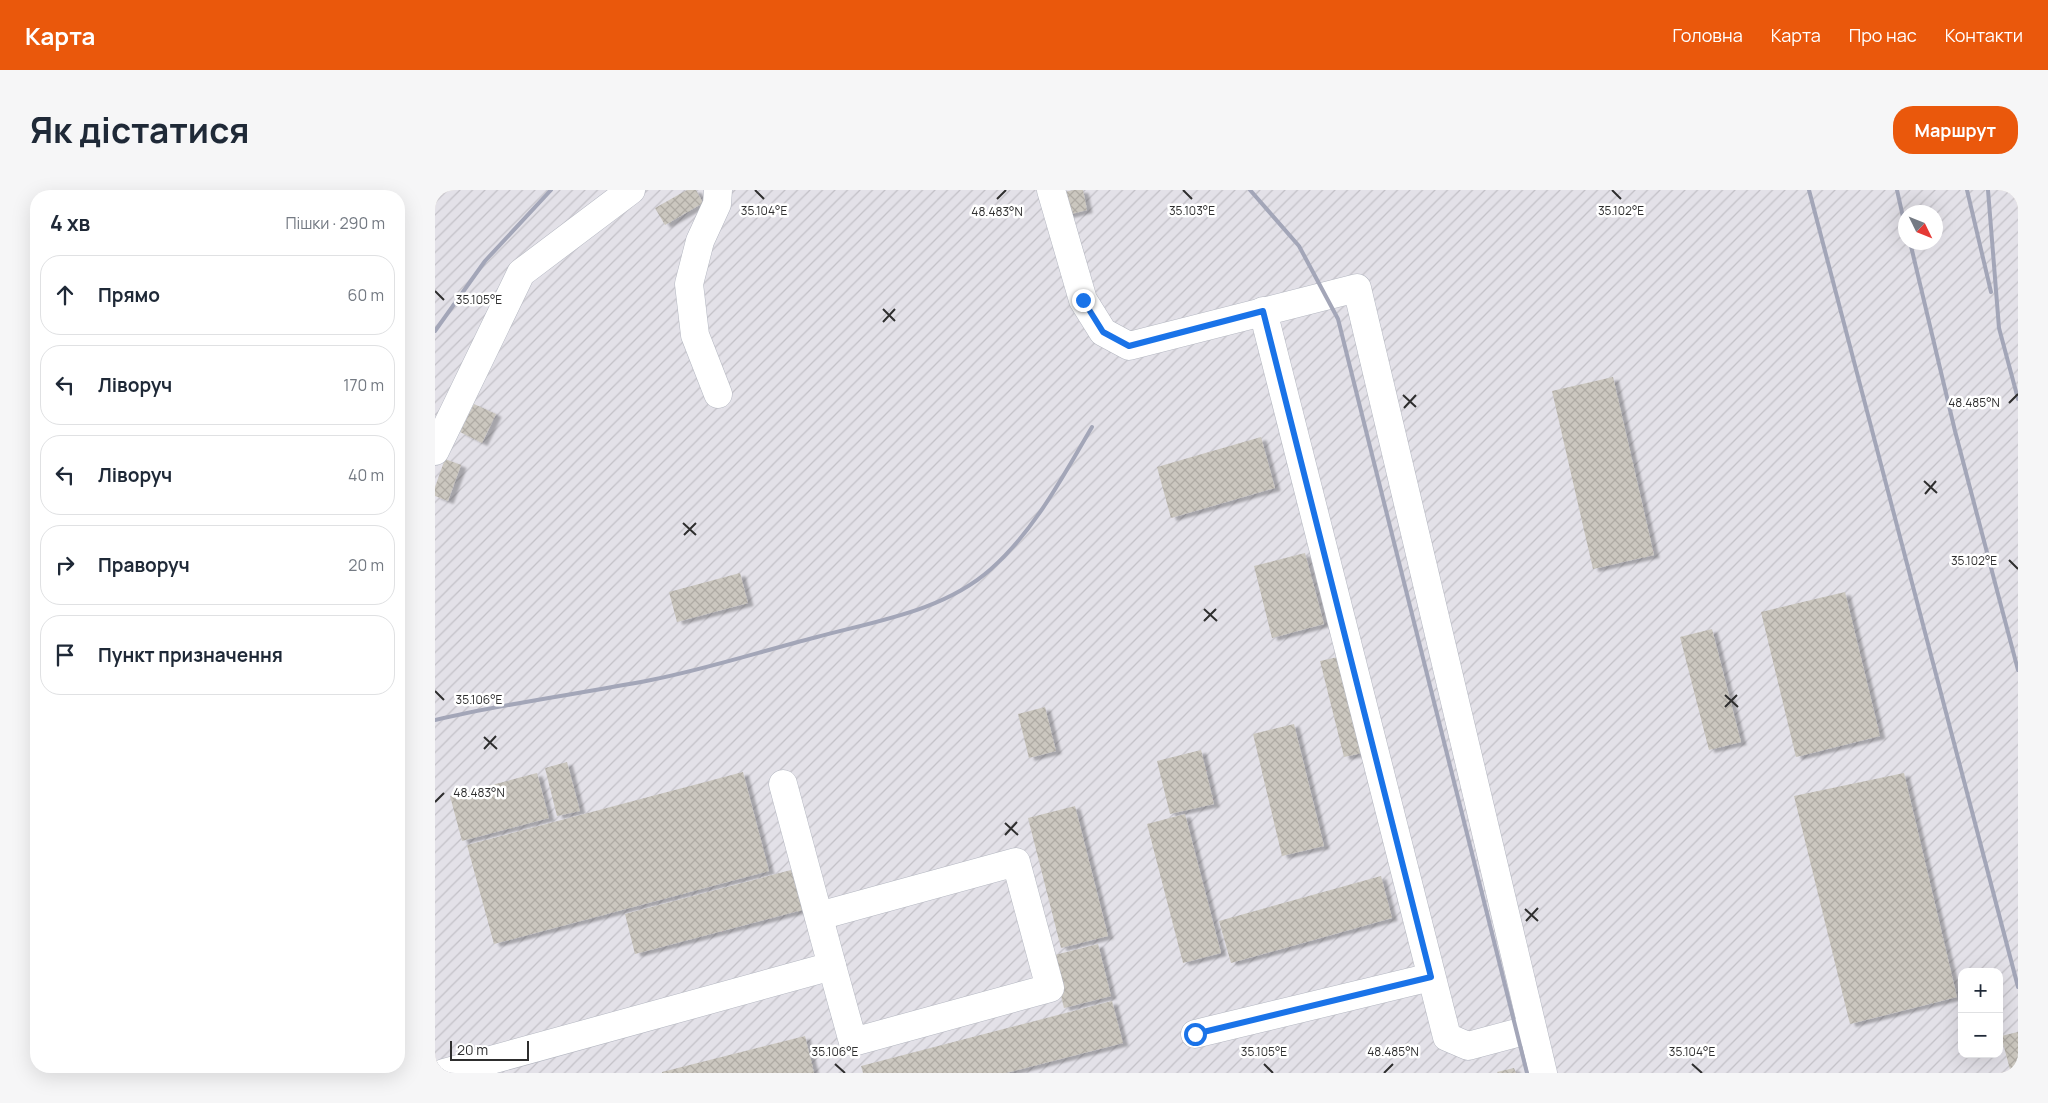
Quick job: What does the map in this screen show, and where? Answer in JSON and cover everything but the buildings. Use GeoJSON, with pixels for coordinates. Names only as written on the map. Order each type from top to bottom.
{"type":"FeatureCollection","features":[{"type":"Feature","properties":{"kind":"lane"},"geometry":{"type":"LineString","coordinates":[[435,450],[521,273],[631,190]]}},
{"type":"Feature","properties":{"kind":"lane"},"geometry":{"type":"LineString","coordinates":[[718,190],[717,204],[699,241],[689,284],[695,335],[718,394]]}},
{"type":"Feature","properties":{"kind":"lane"},"geometry":{"type":"LineString","coordinates":[[1051,190],[1083,300],[1103,332],[1129,346],[1357,288],[1543,1073]]}},
{"type":"Feature","properties":{"kind":"lane"},"geometry":{"type":"LineString","coordinates":[[1263,311],[1447,1037],[1468,1046],[1532,1028]]}},
{"type":"Feature","properties":{"kind":"lane"},"geometry":{"type":"LineString","coordinates":[[783,784],[853,1042],[1050,988],[1016,862],[819,916]]}},
{"type":"Feature","properties":{"kind":"lane"},"geometry":{"type":"LineString","coordinates":[[443,1073],[833,966]]}},
{"type":"Feature","properties":{"kind":"lane"},"geometry":{"type":"LineString","coordinates":[[1195,1034],[1431,977]]}},
{"type":"Feature","properties":{"kind":"shaded area"},"geometry":{"type":"Polygon","coordinates":[[[435,190],[2018,190],[2018,1073],[435,1073],[435,190]]]}},
{"type":"Feature","properties":{"kind":"railway"},"geometry":{"type":"LineString","coordinates":[[435,331],[485,261],[551,190]]}},
{"type":"Feature","properties":{"kind":"railway"},"geometry":{"type":"LineString","coordinates":[[1250,190],[1299,246],[1338,319],[1527,1073]]}},
{"type":"Feature","properties":{"kind":"railway"},"geometry":{"type":"LineString","coordinates":[[1809,190],[2018,987]]}},
{"type":"Feature","properties":{"kind":"railway"},"geometry":{"type":"LineString","coordinates":[[1897,190],[1900,205]]}},
{"type":"Feature","properties":{"kind":"railway"},"geometry":{"type":"LineString","coordinates":[[1967,190],[1991,292]]}},
{"type":"Feature","properties":{"kind":"railway"},"geometry":{"type":"LineString","coordinates":[[1988,190],[1999,328],[2018,399]]}},
{"type":"Feature","properties":{"kind":"railway"},"geometry":{"type":"LineString","coordinates":[[1912,250],[1955,431],[2018,670]]}},
{"type":"Feature","properties":{"kind":"railway"},"geometry":{"type":"LineString","coordinates":[[435,720],[672,676],[796,642],[886,620],[931,605],[972,583],[1007,554],[1035,520],[1092,427]]}},
{"type":"Feature","properties":{"kind":"route"},"geometry":{"type":"LineString","coordinates":[[1083,300],[1103,332],[1129,346],[1263,311],[1431,977],[1195,1034]]}}]}
